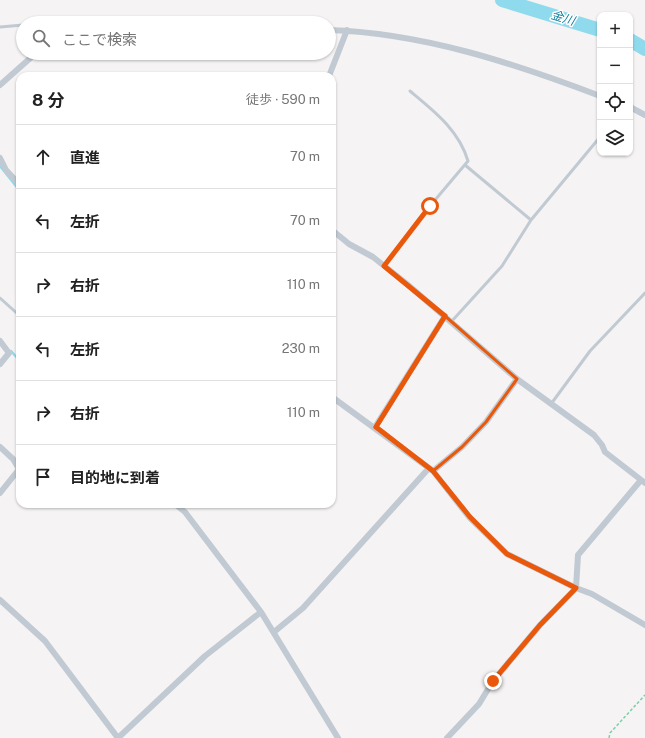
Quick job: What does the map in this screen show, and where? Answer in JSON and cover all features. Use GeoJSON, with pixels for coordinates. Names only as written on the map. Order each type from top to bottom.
{"type":"FeatureCollection","features":[{"type":"Feature","properties":{"kind":"street"},"geometry":{"type":"LineString","coordinates":[[336,30],[389,35],[435,43],[539,72],[597,95]]}},
{"type":"Feature","properties":{"kind":"street"},"geometry":{"type":"LineString","coordinates":[[336,58],[347,30]]}},
{"type":"Feature","properties":{"kind":"street"},"geometry":{"type":"LineString","coordinates":[[0,85],[28,60]]}},
{"type":"Feature","properties":{"kind":"street"},"geometry":{"type":"LineString","coordinates":[[331,72],[335,60]]}},
{"type":"Feature","properties":{"kind":"street"},"geometry":{"type":"LineString","coordinates":[[633,109],[645,115]]}},
{"type":"Feature","properties":{"kind":"street"},"geometry":{"type":"LineString","coordinates":[[0,158],[6,170],[16,181]]}},
{"type":"Feature","properties":{"kind":"street"},"geometry":{"type":"LineString","coordinates":[[336,233],[349,244],[372,257],[384,266],[445,316],[517,379],[594,435],[602,445],[605,452],[643,481],[578,555],[576,588],[540,625],[493,681],[479,704],[447,738]]}},
{"type":"Feature","properties":{"kind":"street"},"geometry":{"type":"LineString","coordinates":[[376,427],[445,316]]}},
{"type":"Feature","properties":{"kind":"street"},"geometry":{"type":"LineString","coordinates":[[0,341],[9,353],[0,364]]}},
{"type":"Feature","properties":{"kind":"street"},"geometry":{"type":"LineString","coordinates":[[274,632],[303,608],[431,470],[462,447],[486,422],[517,379]]}},
{"type":"Feature","properties":{"kind":"street"},"geometry":{"type":"LineString","coordinates":[[336,400],[376,427],[431,470],[470,517],[507,554],[576,588],[592,594],[645,625]]}},
{"type":"Feature","properties":{"kind":"street"},"geometry":{"type":"LineString","coordinates":[[0,447],[13,459],[16,464]]}},
{"type":"Feature","properties":{"kind":"street"},"geometry":{"type":"LineString","coordinates":[[0,493],[16,473]]}},
{"type":"Feature","properties":{"kind":"street"},"geometry":{"type":"LineString","coordinates":[[180,508],[185,512],[261,612],[338,738]]}},
{"type":"Feature","properties":{"kind":"street"},"geometry":{"type":"LineString","coordinates":[[0,600],[45,641],[118,738],[205,656],[261,612]]}},
{"type":"Feature","properties":{"kind":"lane"},"geometry":{"type":"LineString","coordinates":[[0,27],[16,26]]}},
{"type":"Feature","properties":{"kind":"lane"},"geometry":{"type":"LineString","coordinates":[[384,266],[430,206],[468,161],[465,150],[445,120],[410,91]]}},
{"type":"Feature","properties":{"kind":"lane"},"geometry":{"type":"LineString","coordinates":[[451,322],[502,266],[531,220],[597,141]]}},
{"type":"Feature","properties":{"kind":"lane"},"geometry":{"type":"LineString","coordinates":[[465,165],[531,220]]}},
{"type":"Feature","properties":{"kind":"lane"},"geometry":{"type":"LineString","coordinates":[[551,404],[590,351],[645,293]]}},
{"type":"Feature","properties":{"kind":"lane"},"geometry":{"type":"LineString","coordinates":[[0,298],[16,312]]}},
{"type":"Feature","properties":{"kind":"path"},"geometry":{"type":"LineString","coordinates":[[609,738],[610,733],[645,695]]}},
{"type":"Feature","properties":{"kind":"highlighted area"},"geometry":{"type":"Polygon","coordinates":[[[445,316],[517,379],[486,422],[462,447],[433,471],[375,427],[445,316]]]}},
{"type":"Feature","properties":{"kind":"waterway","name":"金川"},"geometry":{"type":"LineString","coordinates":[[502,0],[597,29]]}},
{"type":"Feature","properties":{"kind":"waterway","name":"金川"},"geometry":{"type":"LineString","coordinates":[[633,42],[645,49]]}},
{"type":"Feature","properties":{"kind":"waterway"},"geometry":{"type":"LineString","coordinates":[[0,166],[16,186]]}},
{"type":"Feature","properties":{"kind":"waterway"},"geometry":{"type":"LineString","coordinates":[[11,351],[16,357]]}},
{"type":"Feature","properties":{"kind":"route"},"geometry":{"type":"LineString","coordinates":[[430,206],[384,266],[445,316],[376,427],[433,471],[470,517],[491,540],[507,554],[576,588],[540,625],[493,681]]}}]}
